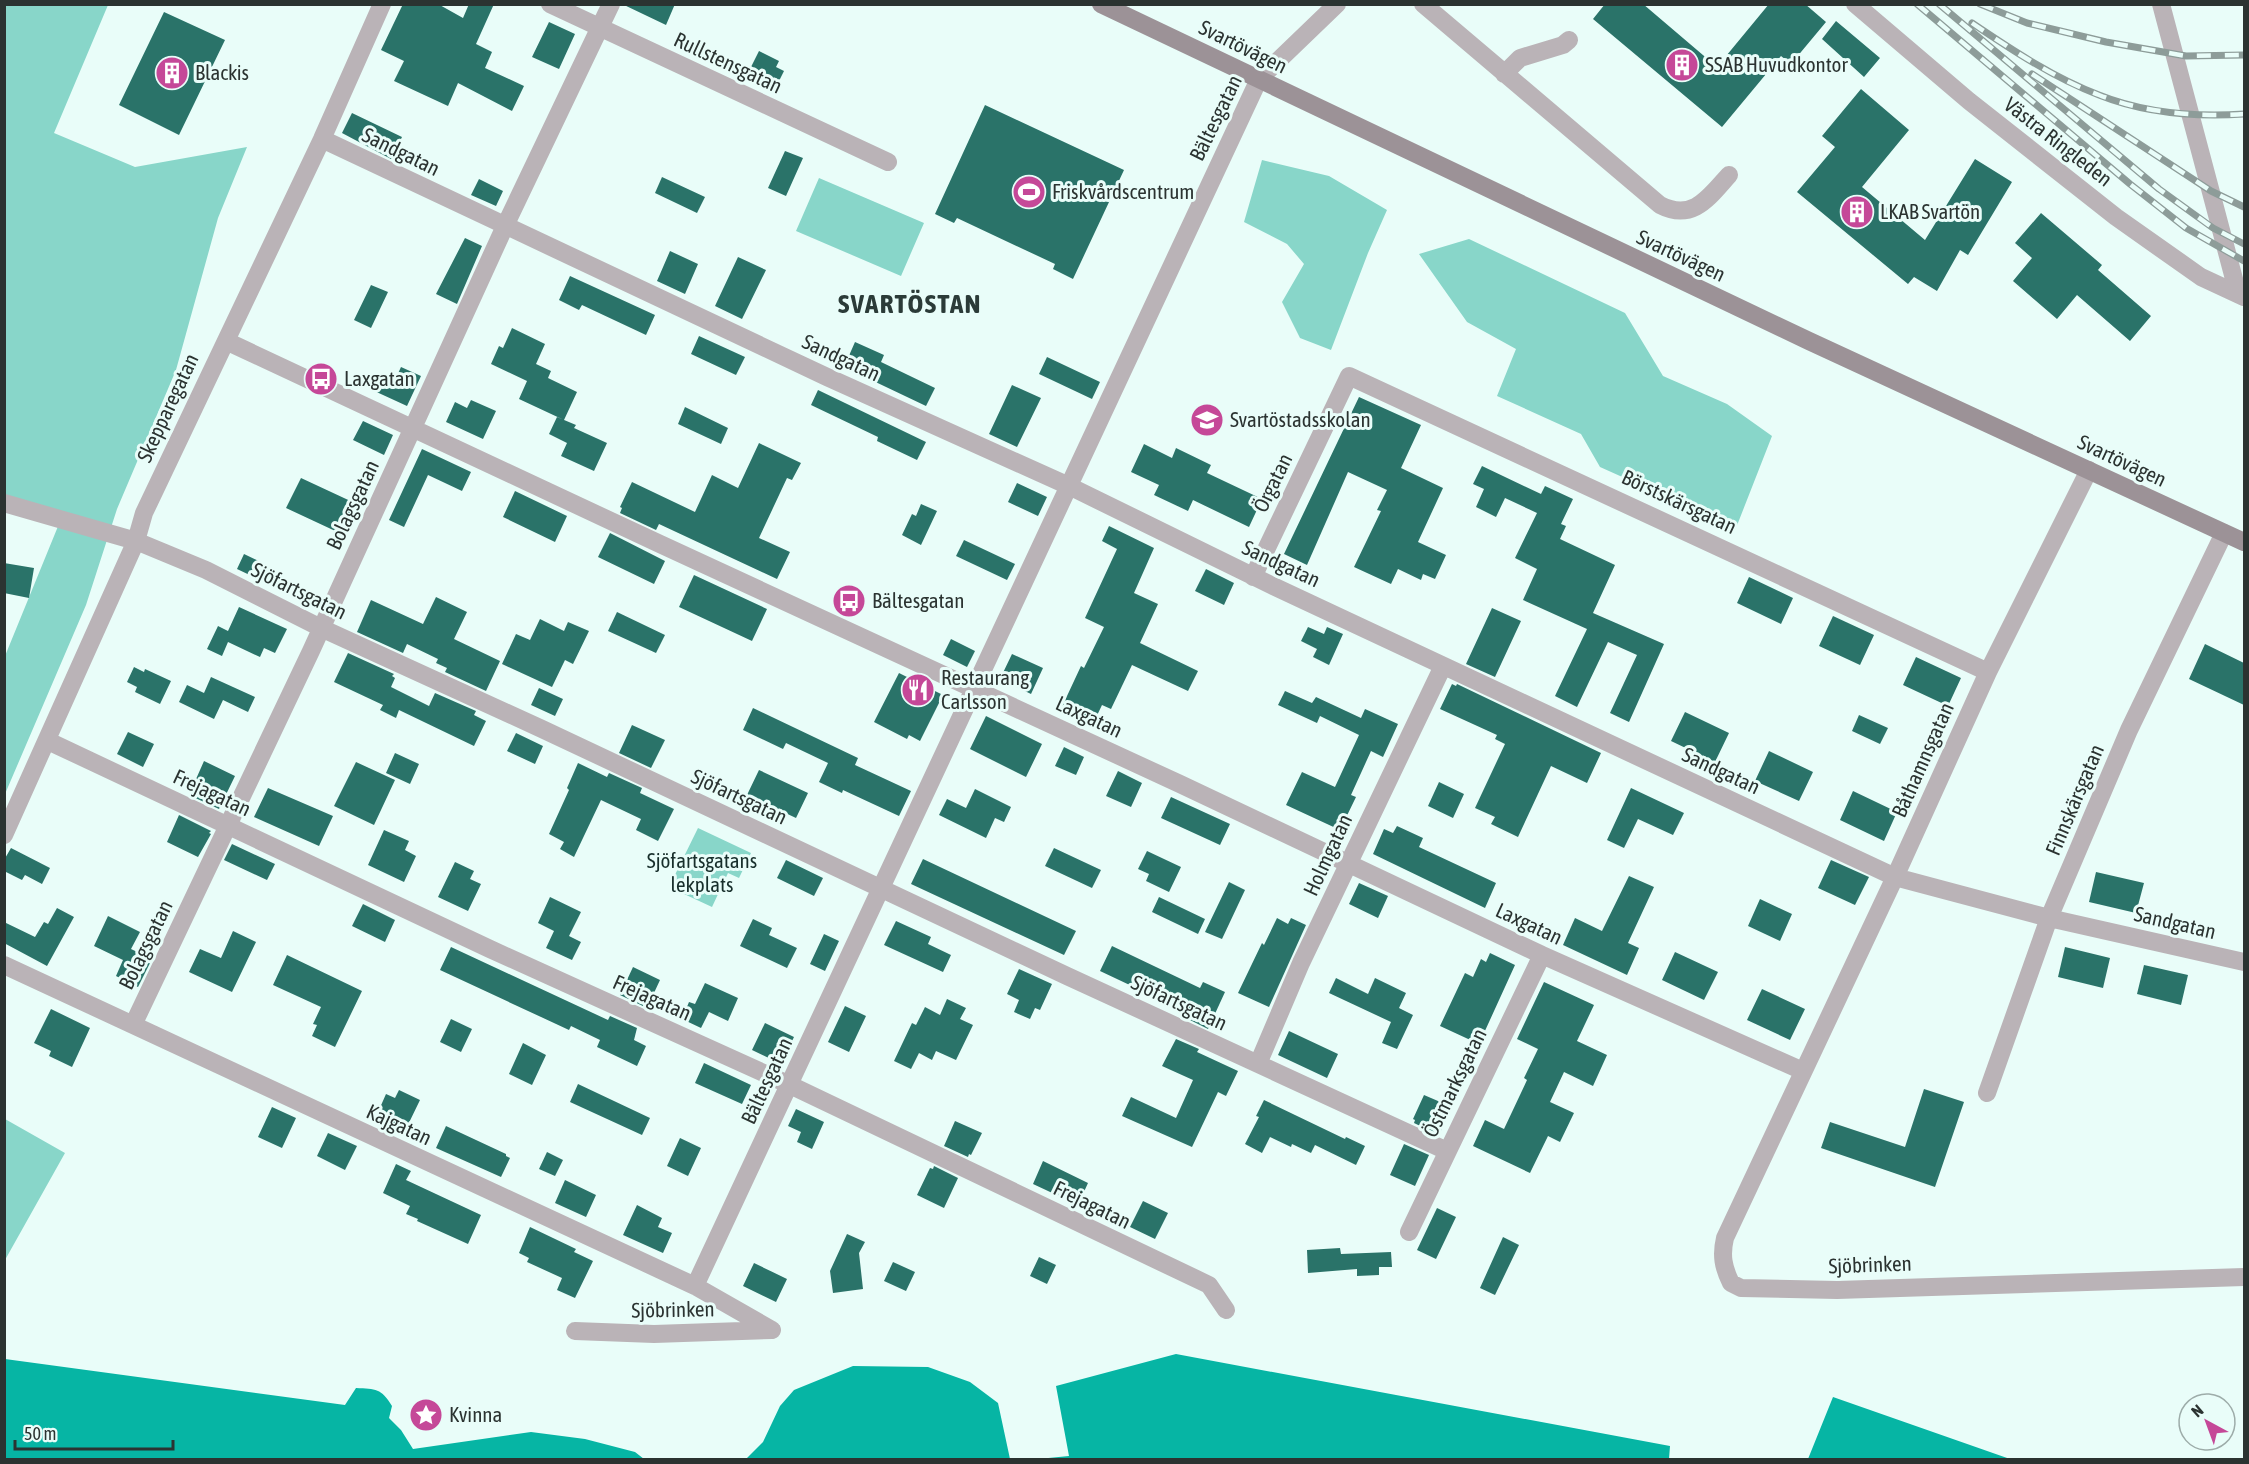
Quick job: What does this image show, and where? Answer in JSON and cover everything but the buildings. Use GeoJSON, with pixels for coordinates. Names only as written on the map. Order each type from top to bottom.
{"type":"FeatureCollection","features":[{"type":"Feature","properties":{"kind":"main road","name":"Svartövägen"},"geometry":{"type":"LineString","coordinates":[[1101,4],[1606,245],[2244,542]]}},
{"type":"Feature","properties":{"kind":"street","name":"Skepparegatan"},"geometry":{"type":"LineString","coordinates":[[4,835],[136,541],[144,513],[322,139],[382,4]]}},
{"type":"Feature","properties":{"kind":"street","name":"Rullstensgatan"},"geometry":{"type":"LineString","coordinates":[[550,4],[888,162]]}},
{"type":"Feature","properties":{"kind":"street","name":"Bolagsgatan"},"geometry":{"type":"LineString","coordinates":[[134,1023],[321,628],[505,226],[611,4]]}},
{"type":"Feature","properties":{"kind":"street","name":"Bältesgatan"},"geometry":{"type":"LineString","coordinates":[[695,1286],[1258,79],[1337,4]]}},
{"type":"Feature","properties":{"kind":"street"},"geometry":{"type":"LineString","coordinates":[[1423,4],[1610,164],[1666,208],[1682,211],[1696,207],[1707,199],[1728,174]]}},
{"type":"Feature","properties":{"kind":"street","name":"Västra Ringleden"},"geometry":{"type":"LineString","coordinates":[[1855,4],[1969,101],[2116,218],[2201,277],[2241,296]]}},
{"type":"Feature","properties":{"kind":"street"},"geometry":{"type":"LineString","coordinates":[[2161,4],[2241,296]]}},
{"type":"Feature","properties":{"kind":"street"},"geometry":{"type":"LineString","coordinates":[[1504,74],[1520,58],[1563,45],[1569,40]]}},
{"type":"Feature","properties":{"kind":"street","name":"Sandgatan"},"geometry":{"type":"LineString","coordinates":[[322,139],[827,377],[1069,486],[1253,576],[1895,878],[2049,918],[2244,962]]}},
{"type":"Feature","properties":{"kind":"street","name":"Laxgatan"},"geometry":{"type":"LineString","coordinates":[[226,341],[1542,955],[1803,1071]]}},
{"type":"Feature","properties":{"kind":"street","name":"Örgatan"},"geometry":{"type":"LineString","coordinates":[[1253,576],[1350,376]]}},
{"type":"Feature","properties":{"kind":"street","name":"Börstskärsgatan"},"geometry":{"type":"LineString","coordinates":[[1350,376],[1988,672]]}},
{"type":"Feature","properties":{"kind":"street","name":"Båthamnsgatan"},"geometry":{"type":"LineString","coordinates":[[1803,1071],[1895,878],[1988,672],[2089,470]]}},
{"type":"Feature","properties":{"kind":"street","name":"Sjöfartsgatan"},"geometry":{"type":"LineString","coordinates":[[4,503],[136,541],[206,570],[321,628],[1447,1151]]}},
{"type":"Feature","properties":{"kind":"street","name":"Finnskärsgatan"},"geometry":{"type":"LineString","coordinates":[[1987,1093],[2049,918],[2129,730],[2224,533]]}},
{"type":"Feature","properties":{"kind":"street","name":"Holmgatan"},"geometry":{"type":"LineString","coordinates":[[1258,1064],[1301,963],[1443,666]]}},
{"type":"Feature","properties":{"kind":"street","name":"Frejagatan"},"geometry":{"type":"LineString","coordinates":[[48,741],[490,949],[790,1085],[1209,1285],[1226,1310]]}},
{"type":"Feature","properties":{"kind":"street","name":"Östmarksgatan"},"geometry":{"type":"LineString","coordinates":[[1409,1232],[1542,955]]}},
{"type":"Feature","properties":{"kind":"street","name":"Kajgatan"},"geometry":{"type":"LineString","coordinates":[[4,965],[134,1023],[209,1061],[695,1286],[772,1330]]}},
{"type":"Feature","properties":{"kind":"street","name":"Sjöbrinken"},"geometry":{"type":"LineString","coordinates":[[1803,1071],[1725,1238],[1722,1253],[1724,1269],[1735,1286],[1837,1290],[2244,1277]]}},
{"type":"Feature","properties":{"kind":"street","name":"Sjöbrinken"},"geometry":{"type":"LineString","coordinates":[[575,1331],[654,1334],[772,1330]]}},
{"type":"Feature","properties":{"kind":"green space"},"geometry":{"type":"Polygon","coordinates":[[[5,5],[108,5],[54,133],[135,167],[247,147],[218,218],[176,370],[117,509],[86,605],[5,794],[5,656],[61,519],[5,502],[5,5]]]}},
{"type":"Feature","properties":{"kind":"green space"},"geometry":{"type":"Polygon","coordinates":[[[1262,160],[1329,176],[1387,210],[1331,350],[1300,338],[1282,302],[1304,264],[1287,244],[1244,222],[1262,160]]]}},
{"type":"Feature","properties":{"kind":"green space"},"geometry":{"type":"Polygon","coordinates":[[[819,178],[924,223],[901,276],[796,231],[819,178]]]}},
{"type":"Feature","properties":{"kind":"green space"},"geometry":{"type":"Polygon","coordinates":[[[1469,239],[1625,313],[1663,376],[1727,404],[1772,436],[1736,528],[1600,467],[1581,434],[1497,396],[1516,349],[1467,322],[1419,254],[1469,239]]]}},
{"type":"Feature","properties":{"kind":"green space","name":"Sjöfartsgatans lekplats"},"geometry":{"type":"Polygon","coordinates":[[[698,828],[751,853],[739,878],[728,873],[712,907],[669,887],[698,828]]]}},
{"type":"Feature","properties":{"kind":"green space"},"geometry":{"type":"Polygon","coordinates":[[[5,1119],[65,1153],[5,1260],[5,1119]]]}},
{"type":"Feature","properties":{"kind":"shaded area"},"geometry":{"type":"Polygon","coordinates":[[[1176,1354],[1670,1446],[1669,1459],[1038,1459],[1069,1456],[1056,1386],[1176,1354]]]}},
{"type":"Feature","properties":{"kind":"shaded area"},"geometry":{"type":"Polygon","coordinates":[[[5,1359],[345,1405],[356,1388],[373,1389],[381,1393],[392,1406],[389,1418],[401,1430],[413,1449],[531,1432],[585,1439],[635,1452],[644,1459],[5,1459],[5,1359]]]}},
{"type":"Feature","properties":{"kind":"shaded area"},"geometry":{"type":"Polygon","coordinates":[[[853,1366],[928,1367],[970,1382],[998,1403],[1010,1459],[746,1459],[763,1442],[780,1406],[794,1390],[853,1366]]]}},
{"type":"Feature","properties":{"kind":"shaded area"},"geometry":{"type":"Polygon","coordinates":[[[1833,1397],[2010,1459],[1808,1459],[1833,1397]]]}},
{"type":"Feature","properties":{"kind":"railway"},"geometry":{"type":"LineString","coordinates":[[1917,4],[2130,184],[2186,228],[2244,261]]}},
{"type":"Feature","properties":{"kind":"railway"},"geometry":{"type":"LineString","coordinates":[[1939,4],[2159,189],[2213,228],[2244,244]]}},
{"type":"Feature","properties":{"kind":"railway"},"geometry":{"type":"LineString","coordinates":[[1980,4],[2027,23],[2106,42],[2186,56],[2244,55]]}},
{"type":"Feature","properties":{"kind":"railway"},"geometry":{"type":"LineString","coordinates":[[1972,23],[2050,72],[2116,101],[2171,112],[2208,115],[2244,114]]}},
{"type":"Feature","properties":{"kind":"railway"},"geometry":{"type":"LineString","coordinates":[[2032,74],[2211,191],[2244,207]]}},
{"type":"Feature","properties":{"kind":"place","name":"SSAB Huvudkontor"},"geometry":{"type":"Point","coordinates":[1682,65]}},
{"type":"Feature","properties":{"kind":"place","name":"Blackis"},"geometry":{"type":"Point","coordinates":[172,73]}},
{"type":"Feature","properties":{"kind":"place","name":"Friskvårdscentrum"},"geometry":{"type":"Point","coordinates":[1029,192]}},
{"type":"Feature","properties":{"kind":"place","name":"LKAB Svartön"},"geometry":{"type":"Point","coordinates":[1857,212]}},
{"type":"Feature","properties":{"kind":"place","name":"Laxgatan"},"geometry":{"type":"Point","coordinates":[321,379]}},
{"type":"Feature","properties":{"kind":"place","name":"Svartöstadsskolan"},"geometry":{"type":"Point","coordinates":[1207,420]}},
{"type":"Feature","properties":{"kind":"place","name":"Bältesgatan"},"geometry":{"type":"Point","coordinates":[849,601]}},
{"type":"Feature","properties":{"kind":"place","name":"Restaurang Carlsson"},"geometry":{"type":"Point","coordinates":[918,690]}},
{"type":"Feature","properties":{"kind":"place","name":"Kvinna"},"geometry":{"type":"Point","coordinates":[426,1415]}},
{"type":"Feature","properties":{"kind":"district","name":"SVARTÖSTAN"},"geometry":{"type":"Point","coordinates":[910,304]}}]}
